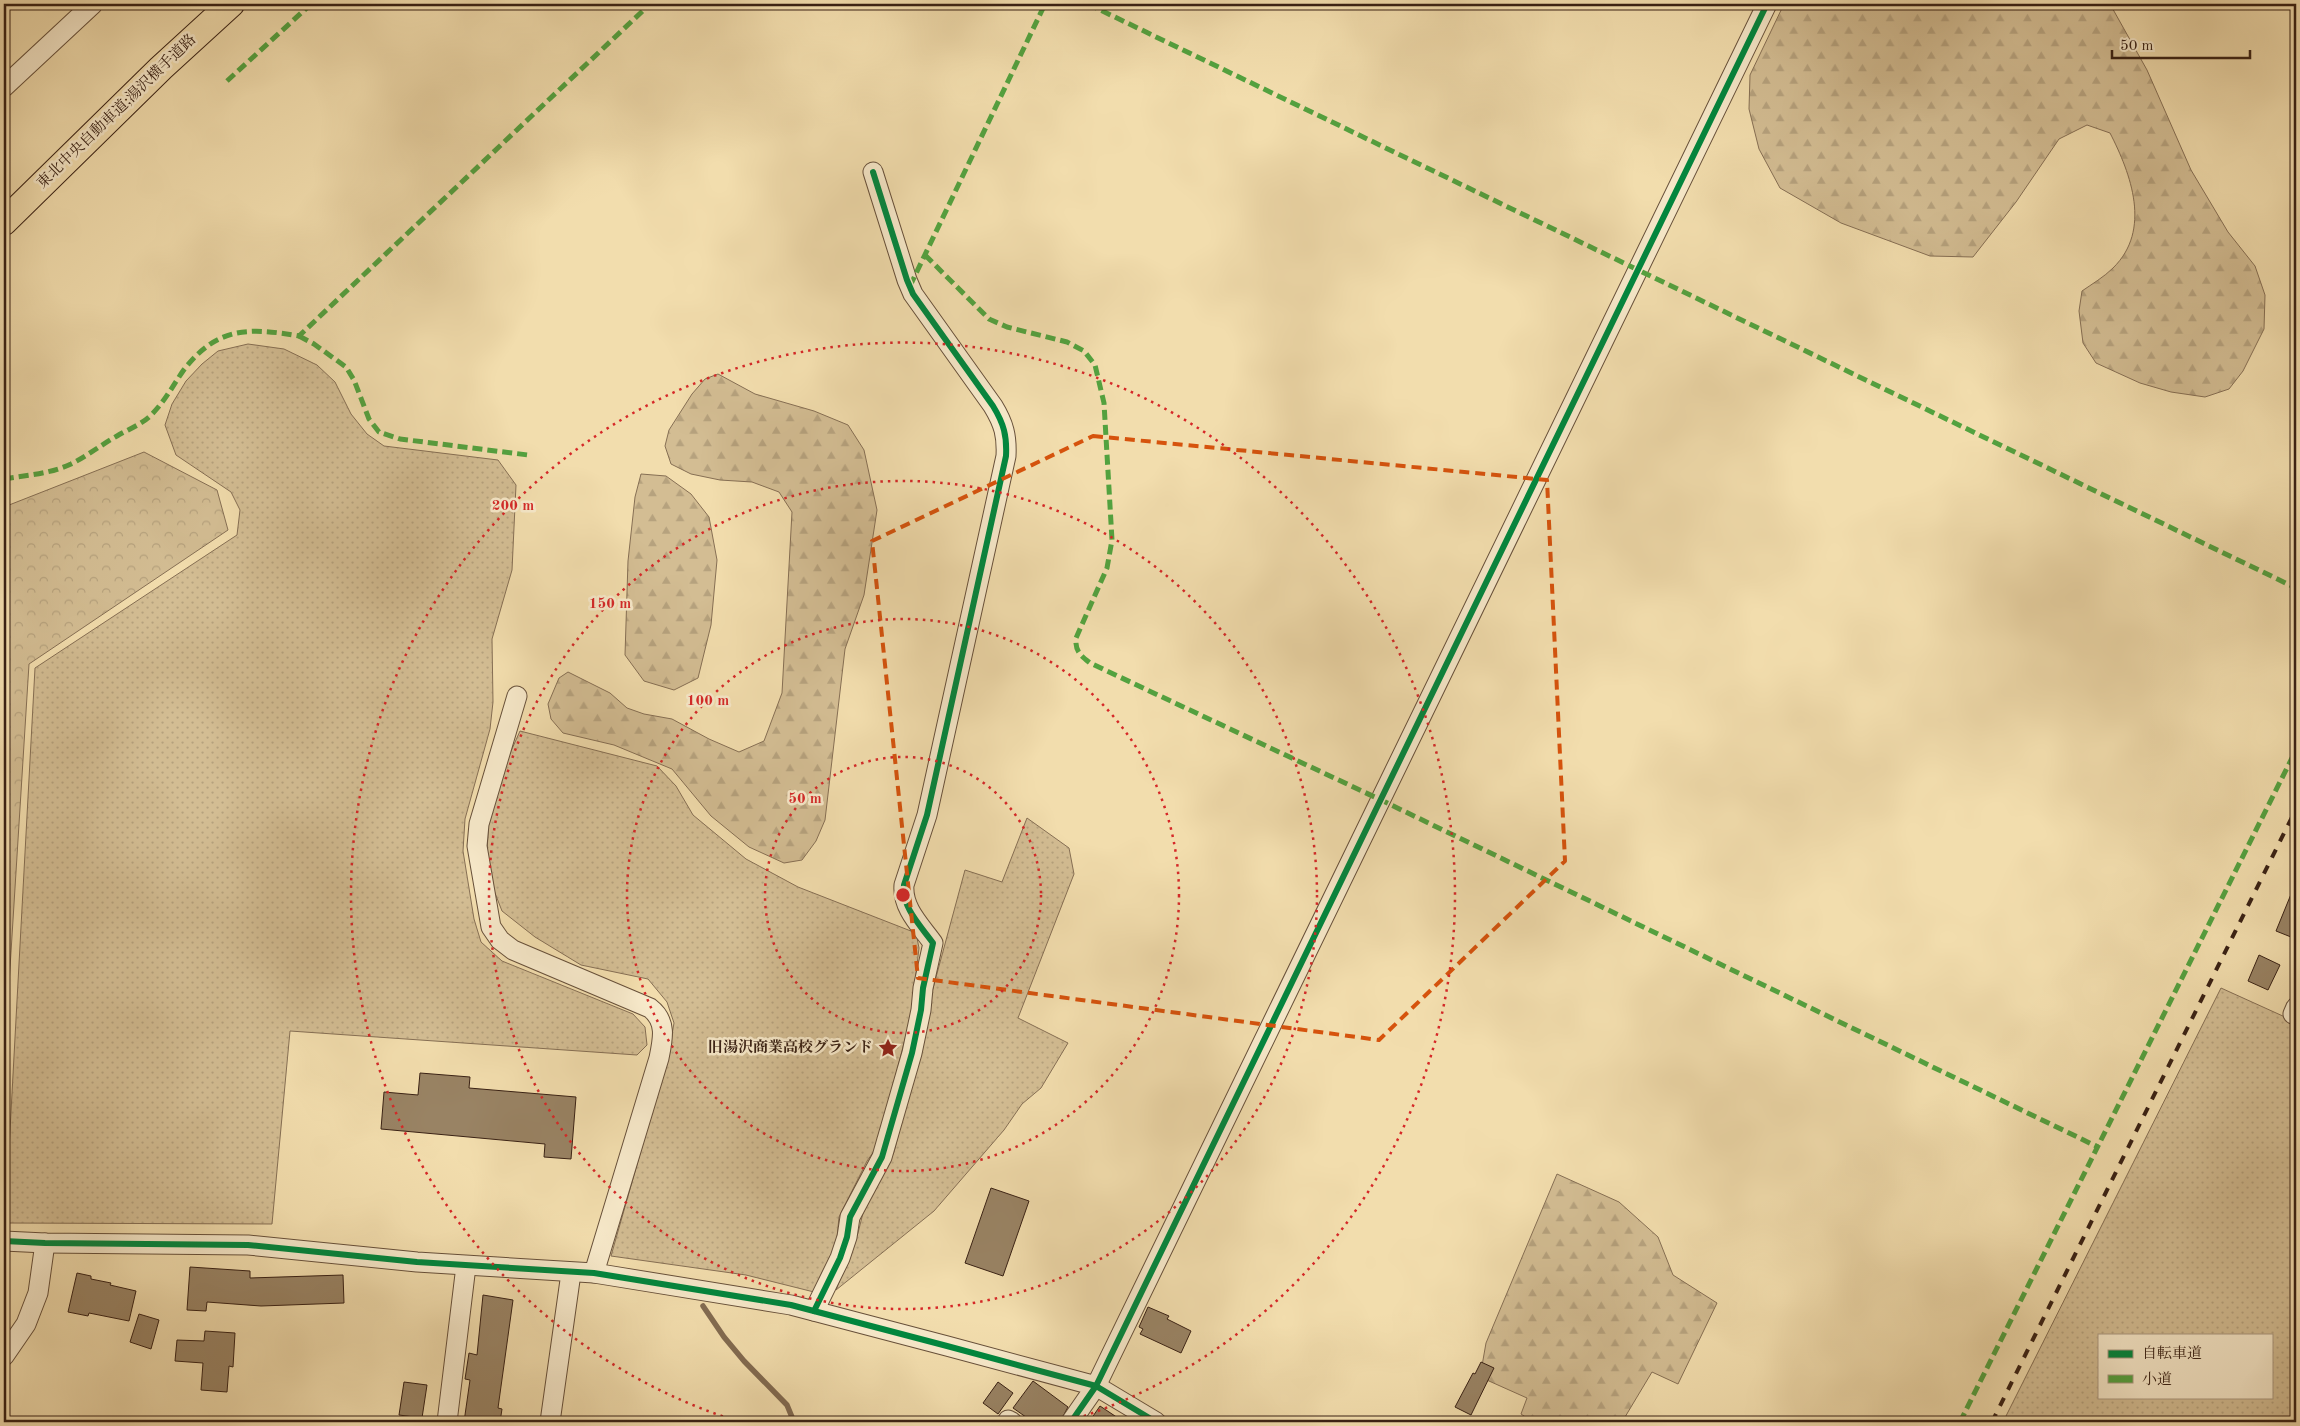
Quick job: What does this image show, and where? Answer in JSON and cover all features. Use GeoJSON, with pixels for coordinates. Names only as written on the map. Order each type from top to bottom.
{"type":"FeatureCollection","features":[{"type":"Feature","properties":{"kind":"highway","name":"東北中央自動車道;湯沢横手道路"},"geometry":{"type":"LineString","coordinates":[[4,222],[161,68],[231,4]]}},
{"type":"Feature","properties":{"kind":"street"},"geometry":{"type":"LineString","coordinates":[[4,87],[93,4]]}},
{"type":"Feature","properties":{"kind":"street"},"geometry":{"type":"LineString","coordinates":[[1071,1422],[1096,1386],[1767,4]]}},
{"type":"Feature","properties":{"kind":"street"},"geometry":{"type":"LineString","coordinates":[[814,1311],[840,1258],[847,1237],[850,1217],[882,1157],[912,1053],[933,943],[908,907],[903,896],[904,884],[927,815],[1006,456],[1007,440],[1003,422],[993,406],[913,294],[873,172]]}},
{"type":"Feature","properties":{"kind":"street"},"geometry":{"type":"LineString","coordinates":[[517,696],[479,824],[477,846],[491,927],[500,940],[512,950],[650,1008],[659,1015],[662,1025],[663,1041],[660,1058],[594,1273]]}},
{"type":"Feature","properties":{"kind":"street"},"geometry":{"type":"LineString","coordinates":[[4,1241],[248,1245],[466,1266],[594,1273],[791,1305],[814,1311],[1096,1386],[1156,1422]]}},
{"type":"Feature","properties":{"kind":"street"},"geometry":{"type":"LineString","coordinates":[[4,1356],[26,1324],[38,1293],[45,1243]]}},
{"type":"Feature","properties":{"kind":"street"},"geometry":{"type":"LineString","coordinates":[[447,1422],[466,1266]]}},
{"type":"Feature","properties":{"kind":"street"},"geometry":{"type":"LineString","coordinates":[[550,1422],[570,1273]]}},
{"type":"Feature","properties":{"kind":"highlighted area"},"geometry":{"type":"Polygon","coordinates":[[[1093,436],[1547,480],[1565,861],[1379,1040],[918,978],[872,541],[1093,436]]]}},
{"type":"Feature","properties":{"kind":"green space"},"geometry":{"type":"Polygon","coordinates":[[[1784,4],[2110,4],[2147,70],[2191,170],[2228,232],[2255,266],[2265,295],[2264,329],[2243,371],[2229,389],[2205,397],[2171,392],[2140,383],[2096,363],[2083,343],[2079,311],[2082,291],[2113,268],[2125,253],[2132,237],[2135,219],[2134,202],[2125,166],[2110,133],[2087,125],[2059,139],[2016,202],[1973,257],[1930,256],[1841,223],[1780,188],[1759,149],[1749,109],[1750,75],[1784,4]]]}},
{"type":"Feature","properties":{"kind":"green space"},"geometry":{"type":"Polygon","coordinates":[[[248,344],[284,349],[317,365],[335,382],[351,414],[367,434],[384,446],[498,460],[516,485],[512,570],[492,639],[493,702],[490,729],[465,819],[463,851],[474,919],[481,942],[502,961],[633,1014],[645,1027],[647,1045],[637,1055],[290,1031],[272,1224],[5,1223],[35,668],[237,535],[240,510],[231,492],[176,455],[165,425],[172,404],[186,381],[202,364],[218,351],[248,344]]]}},
{"type":"Feature","properties":{"kind":"green space"},"geometry":{"type":"Polygon","coordinates":[[[718,374],[755,394],[814,411],[848,425],[864,450],[877,510],[864,595],[845,649],[825,820],[816,841],[802,860],[784,863],[749,847],[711,816],[672,769],[614,745],[563,733],[551,719],[548,704],[559,678],[568,672],[610,693],[627,708],[644,714],[672,719],[709,739],[739,752],[764,741],[782,693],[792,512],[779,492],[752,482],[720,480],[691,474],[671,464],[665,446],[669,430],[692,394],[705,379],[718,374]]]}},
{"type":"Feature","properties":{"kind":"green space"},"geometry":{"type":"Polygon","coordinates":[[[144,452],[217,490],[228,530],[29,664],[4,1064],[4,507],[144,452]]]}},
{"type":"Feature","properties":{"kind":"green space"},"geometry":{"type":"Polygon","coordinates":[[[641,474],[666,476],[691,494],[709,517],[717,560],[711,625],[698,678],[674,690],[644,681],[625,655],[628,561],[635,497],[641,474]]]}},
{"type":"Feature","properties":{"kind":"green space"},"geometry":{"type":"Polygon","coordinates":[[[520,731],[657,766],[676,786],[693,815],[746,859],[798,887],[916,933],[919,948],[911,1016],[877,1147],[867,1161],[839,1217],[836,1248],[814,1292],[746,1275],[611,1256],[669,1052],[674,1023],[667,1002],[648,979],[581,965],[535,937],[502,911],[486,870],[490,798],[520,731]]]}},
{"type":"Feature","properties":{"kind":"green space"},"geometry":{"type":"Polygon","coordinates":[[[1027,818],[1069,848],[1074,874],[1018,1018],[1068,1043],[1041,1088],[1022,1104],[1004,1130],[934,1211],[836,1290],[858,1233],[863,1213],[894,1152],[927,1021],[932,992],[965,870],[1002,882],[1027,818]]]}},
{"type":"Feature","properties":{"kind":"green space"},"geometry":{"type":"Polygon","coordinates":[[[2221,988],[2296,1022],[2296,1265],[2293,1268],[2291,1293],[2296,1298],[2296,1422],[2003,1422],[2221,988]]]}},
{"type":"Feature","properties":{"kind":"green space"},"geometry":{"type":"Polygon","coordinates":[[[1557,1174],[1619,1202],[1658,1237],[1673,1275],[1717,1303],[1678,1384],[1652,1372],[1622,1422],[1533,1422],[1521,1414],[1527,1398],[1480,1377],[1486,1343],[1557,1174]]]}},
{"type":"Feature","properties":{"kind":"building"},"geometry":{"type":"Polygon","coordinates":[[[2296,882],[2296,939],[2276,931],[2296,882]]]}},
{"type":"Feature","properties":{"kind":"building"},"geometry":{"type":"Polygon","coordinates":[[[2259,955],[2280,965],[2268,990],[2248,981],[2259,955]]]}},
{"type":"Feature","properties":{"kind":"building"},"geometry":{"type":"Polygon","coordinates":[[[420,1073],[470,1077],[469,1088],[576,1097],[571,1159],[544,1157],[545,1144],[381,1129],[384,1092],[418,1095],[420,1073]]]}},
{"type":"Feature","properties":{"kind":"building"},"geometry":{"type":"Polygon","coordinates":[[[991,1188],[1029,1201],[1003,1276],[965,1263],[991,1188]]]}},
{"type":"Feature","properties":{"kind":"building"},"geometry":{"type":"Polygon","coordinates":[[[190,1267],[250,1271],[250,1278],[343,1275],[344,1303],[261,1306],[207,1302],[206,1311],[187,1310],[190,1267]]]}},
{"type":"Feature","properties":{"kind":"building"},"geometry":{"type":"Polygon","coordinates":[[[77,1273],[91,1276],[91,1279],[111,1283],[110,1285],[136,1291],[129,1321],[89,1313],[88,1316],[68,1312],[77,1273]]]}},
{"type":"Feature","properties":{"kind":"building"},"geometry":{"type":"Polygon","coordinates":[[[483,1295],[513,1300],[498,1408],[502,1409],[500,1422],[464,1422],[470,1380],[465,1379],[469,1353],[477,1355],[483,1295]]]}},
{"type":"Feature","properties":{"kind":"building"},"geometry":{"type":"Polygon","coordinates":[[[1148,1307],[1169,1316],[1167,1319],[1191,1331],[1181,1353],[1140,1334],[1143,1329],[1139,1327],[1148,1307]]]}},
{"type":"Feature","properties":{"kind":"building"},"geometry":{"type":"Polygon","coordinates":[[[139,1314],[159,1320],[151,1349],[130,1342],[139,1314]]]}},
{"type":"Feature","properties":{"kind":"building"},"geometry":{"type":"Polygon","coordinates":[[[205,1331],[235,1333],[233,1367],[229,1366],[227,1392],[201,1390],[203,1363],[175,1361],[177,1340],[204,1341],[205,1331]]]}},
{"type":"Feature","properties":{"kind":"building"},"geometry":{"type":"Polygon","coordinates":[[[1481,1362],[1494,1368],[1471,1415],[1455,1407],[1481,1362]]]}},
{"type":"Feature","properties":{"kind":"building"},"geometry":{"type":"Polygon","coordinates":[[[1033,1381],[1068,1407],[1060,1422],[1033,1422],[1013,1408],[1033,1381]]]}},
{"type":"Feature","properties":{"kind":"building"},"geometry":{"type":"Polygon","coordinates":[[[404,1382],[427,1385],[422,1418],[399,1415],[404,1382]]]}},
{"type":"Feature","properties":{"kind":"building"},"geometry":{"type":"Polygon","coordinates":[[[998,1382],[1013,1393],[998,1414],[983,1403],[998,1382]]]}},
{"type":"Feature","properties":{"kind":"building"},"geometry":{"type":"Polygon","coordinates":[[[1100,1406],[1124,1422],[1089,1422],[1100,1406]]]}},
{"type":"Feature","properties":{"kind":"waterway"},"geometry":{"type":"LineString","coordinates":[[703,1306],[724,1337],[744,1361],[787,1405],[794,1422]]}},
{"type":"Feature","properties":{"kind":"railway"},"geometry":{"type":"LineString","coordinates":[[1992,1422],[2296,809]]}},
{"type":"Feature","properties":{"kind":"marked path"},"geometry":{"type":"LineString","coordinates":[[227,81],[311,4]]}},
{"type":"Feature","properties":{"kind":"marked path"},"geometry":{"type":"LineString","coordinates":[[4,479],[46,472],[63,467],[77,461],[142,422],[149,417],[168,395],[195,356],[221,338],[234,334],[264,331],[299,336],[650,4]]}},
{"type":"Feature","properties":{"kind":"marked path"},"geometry":{"type":"LineString","coordinates":[[910,286],[1045,4]]}},
{"type":"Feature","properties":{"kind":"marked path"},"geometry":{"type":"LineString","coordinates":[[1088,4],[2296,588]]}},
{"type":"Feature","properties":{"kind":"marked path"},"geometry":{"type":"LineString","coordinates":[[925,255],[989,319],[1007,327],[1067,342],[1084,351],[1095,365],[1104,403],[1112,540],[1107,568],[1076,638],[1076,646],[1083,658],[2098,1147]]}},
{"type":"Feature","properties":{"kind":"marked path"},"geometry":{"type":"LineString","coordinates":[[299,336],[314,344],[346,367],[354,380],[369,419],[379,432],[400,439],[528,455]]}},
{"type":"Feature","properties":{"kind":"marked path"},"geometry":{"type":"LineString","coordinates":[[1960,1422],[2296,750]]}},
{"type":"Feature","properties":{"kind":"cycle path"},"geometry":{"type":"LineString","coordinates":[[1071,1422],[1096,1386],[1767,4]]}},
{"type":"Feature","properties":{"kind":"cycle path"},"geometry":{"type":"LineString","coordinates":[[814,1311],[840,1258],[847,1237],[850,1217],[882,1157],[912,1053],[933,943],[909,909],[904,893],[904,885],[927,815],[1006,456],[1004,430],[997,412],[913,294],[873,172]]}},
{"type":"Feature","properties":{"kind":"cycle path"},"geometry":{"type":"LineString","coordinates":[[4,1241],[248,1245],[417,1262],[594,1273],[791,1305],[947,1346],[1096,1386],[1156,1422]]}},
{"type":"Feature","properties":{"kind":"place","name":"旧湯沢商業高校グランド"},"geometry":{"type":"Point","coordinates":[888,1048]}}]}
